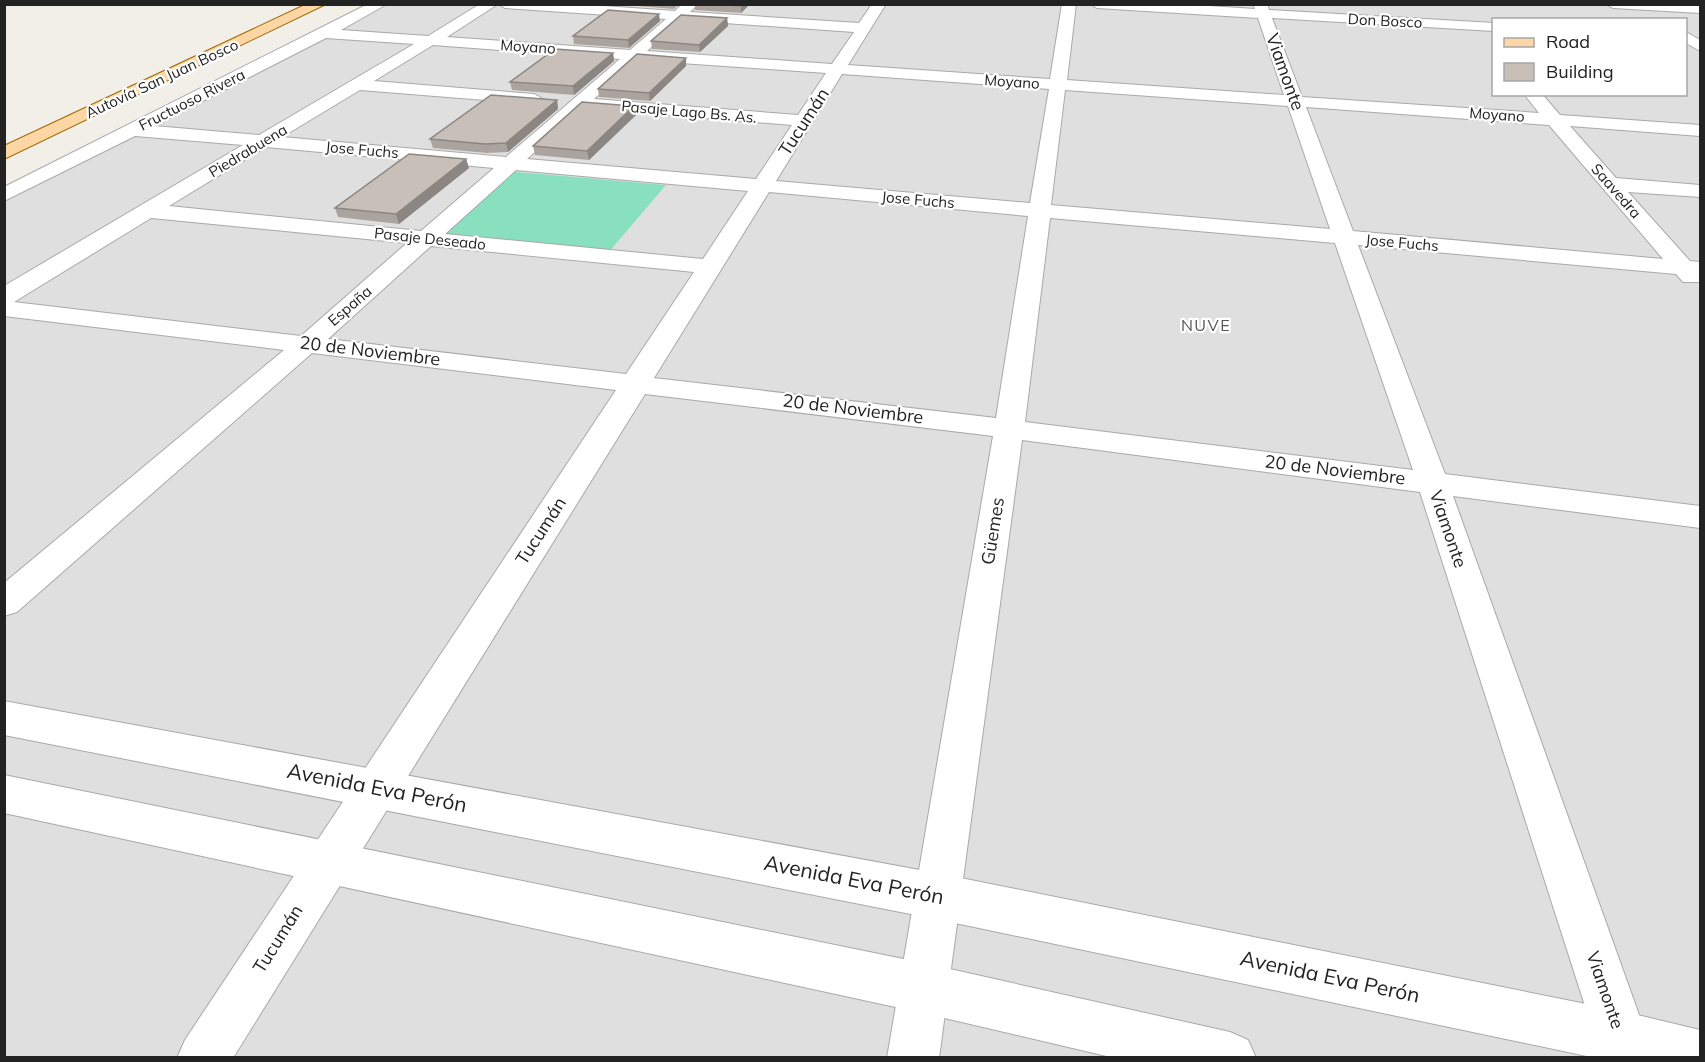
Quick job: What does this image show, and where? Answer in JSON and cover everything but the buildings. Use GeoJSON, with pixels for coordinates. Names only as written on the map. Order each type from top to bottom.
{"type":"FeatureCollection","features":[{"type":"Feature","properties":{"kind":"main road","name":"Autovía San Juan Bosco"},"geometry":{"type":"LineString","coordinates":[[220,33],[284,4]]}},
{"type":"Feature","properties":{"kind":"main road","name":"Autovía San Juan Bosco"},"geometry":{"type":"LineString","coordinates":[[4,153],[319,4]]}},
{"type":"Feature","properties":{"kind":"street","name":"Fructuoso Rivera"},"geometry":{"type":"LineString","coordinates":[[4,195],[380,4]]}},
{"type":"Feature","properties":{"kind":"street","name":"Piedrabuena"},"geometry":{"type":"LineString","coordinates":[[4,297],[491,4]]}},
{"type":"Feature","properties":{"kind":"street"},"geometry":{"type":"LineString","coordinates":[[505,4],[865,28]]}},
{"type":"Feature","properties":{"kind":"street","name":"España"},"geometry":{"type":"LineString","coordinates":[[4,603],[307,344],[691,4]]}},
{"type":"Feature","properties":{"kind":"street","name":"Tucumán"},"geometry":{"type":"LineString","coordinates":[[203,1058],[327,861],[638,383],[879,4]]}},
{"type":"Feature","properties":{"kind":"street","name":"Güemes"},"geometry":{"type":"LineString","coordinates":[[913,1058],[1009,429],[1070,4]]}},
{"type":"Feature","properties":{"kind":"street","name":"Don Bosco"},"geometry":{"type":"LineString","coordinates":[[1096,4],[1262,9],[1492,27]]}},
{"type":"Feature","properties":{"kind":"street"},"geometry":{"type":"LineString","coordinates":[[1613,4],[1701,9]]}},
{"type":"Feature","properties":{"kind":"street"},"geometry":{"type":"LineString","coordinates":[[1643,5],[1660,18]]}},
{"type":"Feature","properties":{"kind":"street","name":"Viamonte"},"geometry":{"type":"LineString","coordinates":[[1262,9],[1433,483],[1625,1047]]}},
{"type":"Feature","properties":{"kind":"street"},"geometry":{"type":"LineString","coordinates":[[1460,12],[1486,42]]}},
{"type":"Feature","properties":{"kind":"street","name":"Moyano"},"geometry":{"type":"LineString","coordinates":[[325,33],[1701,130]]}},
{"type":"Feature","properties":{"kind":"street","name":"Pasaje Lago Bs. As."},"geometry":{"type":"LineString","coordinates":[[358,85],[805,121]]}},
{"type":"Feature","properties":{"kind":"street","name":"Saavedra"},"geometry":{"type":"LineString","coordinates":[[1534,96],[1610,184],[1692,268],[1701,287]]}},
{"type":"Feature","properties":{"kind":"street","name":"Jose Fuchs"},"geometry":{"type":"LineString","coordinates":[[135,130],[1692,268]]}},
{"type":"Feature","properties":{"kind":"street"},"geometry":{"type":"LineString","coordinates":[[1610,184],[1701,191]]}},
{"type":"Feature","properties":{"kind":"street","name":"Pasaje Deseado"},"geometry":{"type":"LineString","coordinates":[[150,211],[711,267]]}},
{"type":"Feature","properties":{"kind":"street","name":"20 de Noviembre"},"geometry":{"type":"LineString","coordinates":[[4,308],[638,383],[1701,517]]}},
{"type":"Feature","properties":{"kind":"street","name":"Avenida Eva Perón"},"geometry":{"type":"LineString","coordinates":[[4,718],[936,896],[1625,1047],[1701,1056]]}},
{"type":"Feature","properties":{"kind":"street"},"geometry":{"type":"LineString","coordinates":[[4,794],[923,988],[1230,1058]]}},
{"type":"Feature","properties":{"kind":"shaded area"},"geometry":{"type":"Polygon","coordinates":[[[380,5],[1700,5],[1700,1057],[5,1058],[5,195],[380,5]]]}},
{"type":"Feature","properties":{"kind":"green space"},"geometry":{"type":"Polygon","coordinates":[[[504,171],[666,185],[608,253],[444,236],[441,227],[504,171]]]}},
{"type":"Feature","properties":{"kind":"district","name":"NUVE"},"geometry":{"type":"Point","coordinates":[1206,325]}}]}
